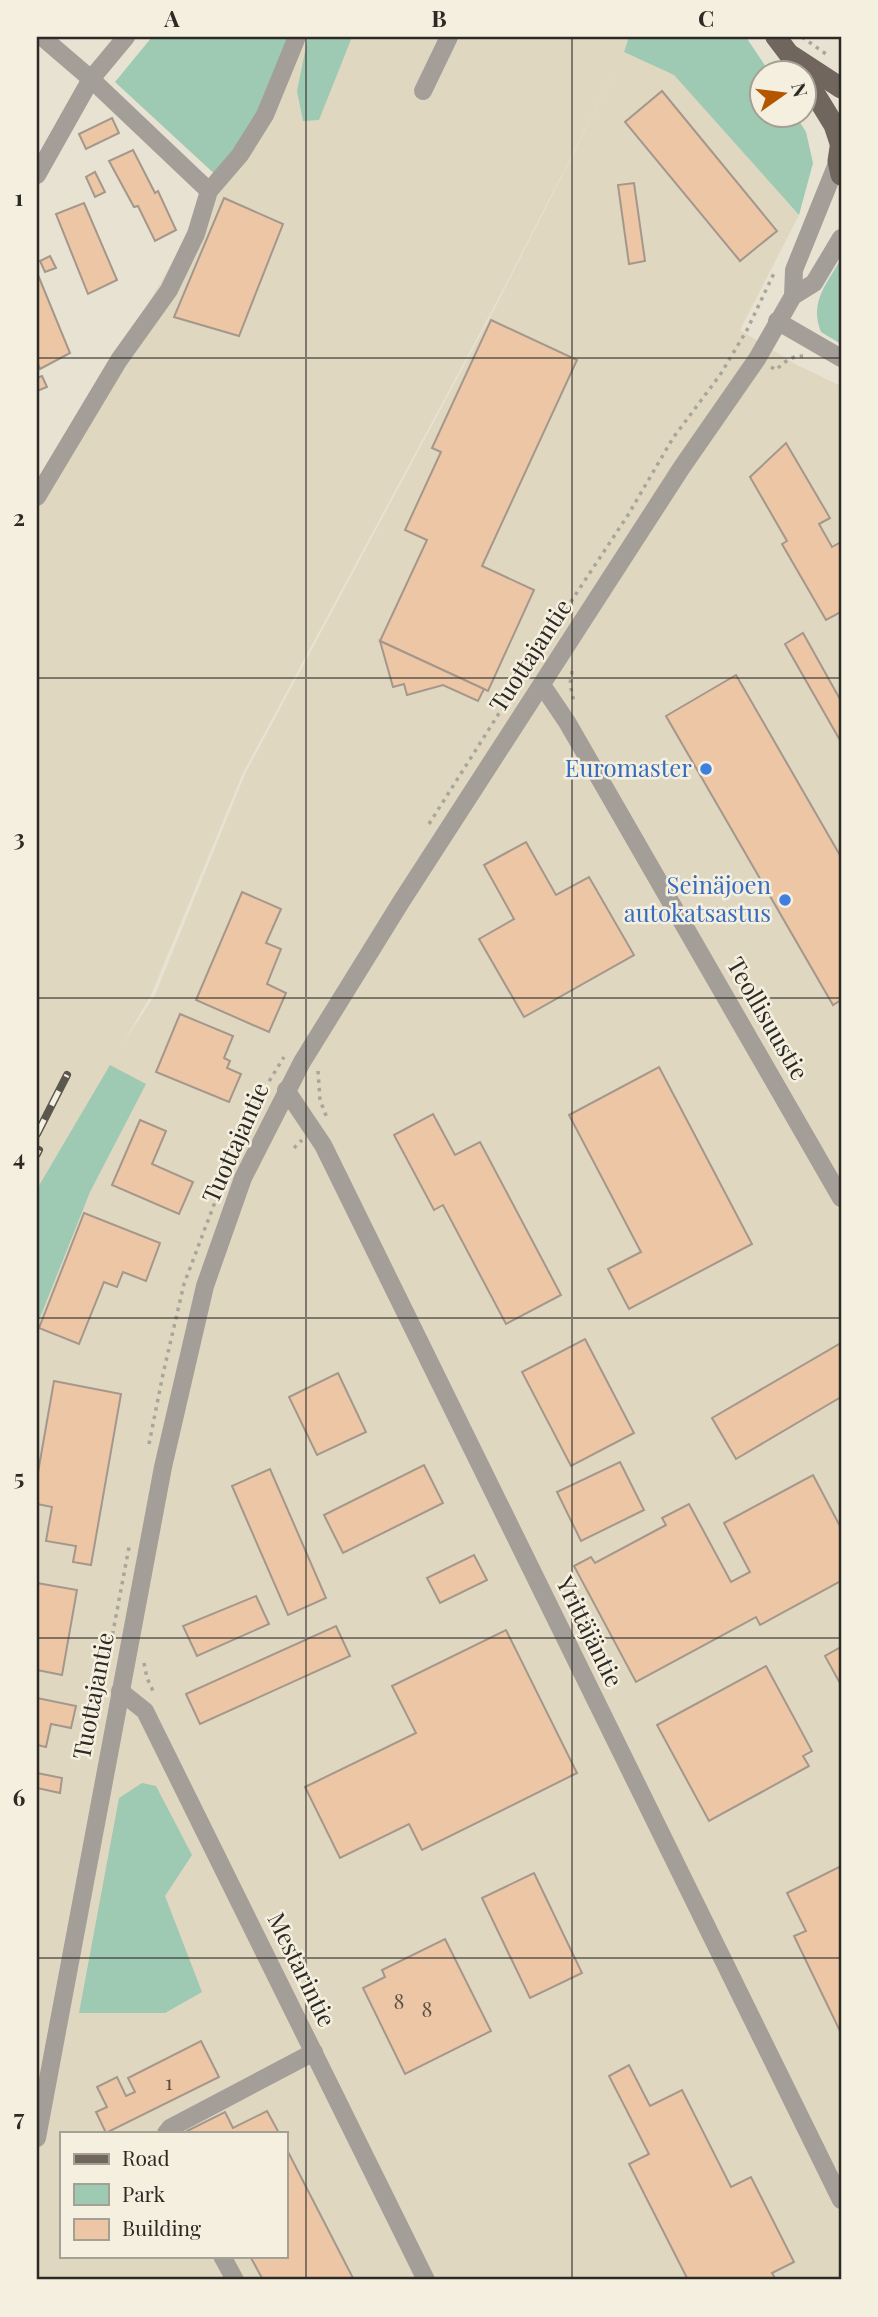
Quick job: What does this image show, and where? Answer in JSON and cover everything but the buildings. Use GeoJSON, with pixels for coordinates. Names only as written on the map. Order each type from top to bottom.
{"type":"FeatureCollection","features":[{"type":"Feature","properties":{"kind":"main road"},"geometry":{"type":"LineString","coordinates":[[776,37],[794,60]]}},
{"type":"Feature","properties":{"kind":"main road"},"geometry":{"type":"LineString","coordinates":[[818,77],[841,88]]}},
{"type":"Feature","properties":{"kind":"main road"},"geometry":{"type":"LineString","coordinates":[[818,98],[834,125],[840,155]]}},
{"type":"Feature","properties":{"kind":"street"},"geometry":{"type":"LineString","coordinates":[[42,37],[91,79],[209,191]]}},
{"type":"Feature","properties":{"kind":"street"},"geometry":{"type":"LineString","coordinates":[[37,175],[91,79],[126,37]]}},
{"type":"Feature","properties":{"kind":"street"},"geometry":{"type":"LineString","coordinates":[[37,497],[113,370],[169,290],[196,234],[209,191],[240,155],[265,115],[297,37]]}},
{"type":"Feature","properties":{"kind":"street"},"geometry":{"type":"LineString","coordinates":[[423,91],[449,37]]}},
{"type":"Feature","properties":{"kind":"street","name":"Tuottajantie"},"geometry":{"type":"LineString","coordinates":[[793,296],[794,270],[840,155]]}},
{"type":"Feature","properties":{"kind":"street","name":"Tuottajantie"},"geometry":{"type":"LineString","coordinates":[[37,2138],[42,2080],[163,1467],[205,1286],[243,1178],[286,1090],[401,902],[682,467],[757,359],[793,296],[814,283],[841,238]]}},
{"type":"Feature","properties":{"kind":"street"},"geometry":{"type":"LineString","coordinates":[[777,321],[841,358]]}},
{"type":"Feature","properties":{"kind":"street","name":"Teollisuustie"},"geometry":{"type":"LineString","coordinates":[[542,685],[567,722],[841,1198]]}},
{"type":"Feature","properties":{"kind":"street","name":"Yrittäjäntie"},"geometry":{"type":"LineString","coordinates":[[286,1090],[323,1145],[841,2200]]}},
{"type":"Feature","properties":{"kind":"street","name":"Mestarintie"},"geometry":{"type":"LineString","coordinates":[[120,1691],[145,1711],[426,2280]]}},
{"type":"Feature","properties":{"kind":"street"},"geometry":{"type":"LineString","coordinates":[[167,2132],[314,2052]]}},
{"type":"Feature","properties":{"kind":"street"},"geometry":{"type":"LineString","coordinates":[[223,2258],[234,2280]]}},
{"type":"Feature","properties":{"kind":"path"},"geometry":{"type":"LineString","coordinates":[[424,832],[628,515],[673,438],[720,375],[747,330],[780,261]]}},
{"type":"Feature","properties":{"kind":"path"},"geometry":{"type":"LineString","coordinates":[[737,346],[776,370],[785,361],[796,356],[809,356]]}},
{"type":"Feature","properties":{"kind":"path"},"geometry":{"type":"LineString","coordinates":[[226,1170],[259,1098],[286,1052]]}},
{"type":"Feature","properties":{"kind":"path"},"geometry":{"type":"LineString","coordinates":[[147,1454],[184,1284],[217,1195]]}},
{"type":"Feature","properties":{"kind":"path"},"geometry":{"type":"LineString","coordinates":[[90,1755],[128,1548]]}},
{"type":"Feature","properties":{"kind":"path"},"geometry":{"type":"LineString","coordinates":[[107,1655],[144,1662],[147,1678],[158,1702]]}},
{"type":"Feature","properties":{"kind":"shaded area"},"geometry":{"type":"Polygon","coordinates":[[[309,37],[629,37],[624,52],[674,75],[799,215],[740,330],[795,364],[841,386],[841,2280],[37,2280],[37,493],[270,96],[309,37]],[[617,67],[495,305],[243,773],[151,995],[123,1043],[155,995],[245,774],[496,306],[617,67]]]}},
{"type":"Feature","properties":{"kind":"green space"},"geometry":{"type":"Polygon","coordinates":[[[152,37],[292,37],[289,55],[220,179],[115,82],[152,37]]]}},
{"type":"Feature","properties":{"kind":"green space"},"geometry":{"type":"Polygon","coordinates":[[[308,37],[352,37],[319,120],[303,121],[297,91],[308,37]]]}},
{"type":"Feature","properties":{"kind":"green space"},"geometry":{"type":"Polygon","coordinates":[[[629,37],[746,37],[761,60],[748,60],[748,130],[806,132],[813,163],[799,215],[674,75],[624,52],[629,37]]]}},
{"type":"Feature","properties":{"kind":"green space"},"geometry":{"type":"Polygon","coordinates":[[[841,258],[841,344],[821,332],[817,311],[821,293],[841,258]]]}},
{"type":"Feature","properties":{"kind":"green space"},"geometry":{"type":"Polygon","coordinates":[[[110,1065],[146,1084],[90,1192],[37,1325],[37,1189],[110,1065]]]}},
{"type":"Feature","properties":{"kind":"green space"},"geometry":{"type":"Polygon","coordinates":[[[142,1783],[156,1786],[192,1855],[165,1896],[202,1992],[165,2013],[79,2013],[119,1798],[142,1783]]]}},
{"type":"Feature","properties":{"kind":"railway"},"geometry":{"type":"LineString","coordinates":[[37,1134],[67,1075]]}},
{"type":"Feature","properties":{"kind":"railway"},"geometry":{"type":"LineString","coordinates":[[37,1154],[39,1150]]}},
{"type":"Feature","properties":{"kind":"place","name":"Euromaster"},"geometry":{"type":"Point","coordinates":[706,769]}},
{"type":"Feature","properties":{"kind":"place","name":"Seinäjoen autokatsastus"},"geometry":{"type":"Point","coordinates":[785,900]}}]}
